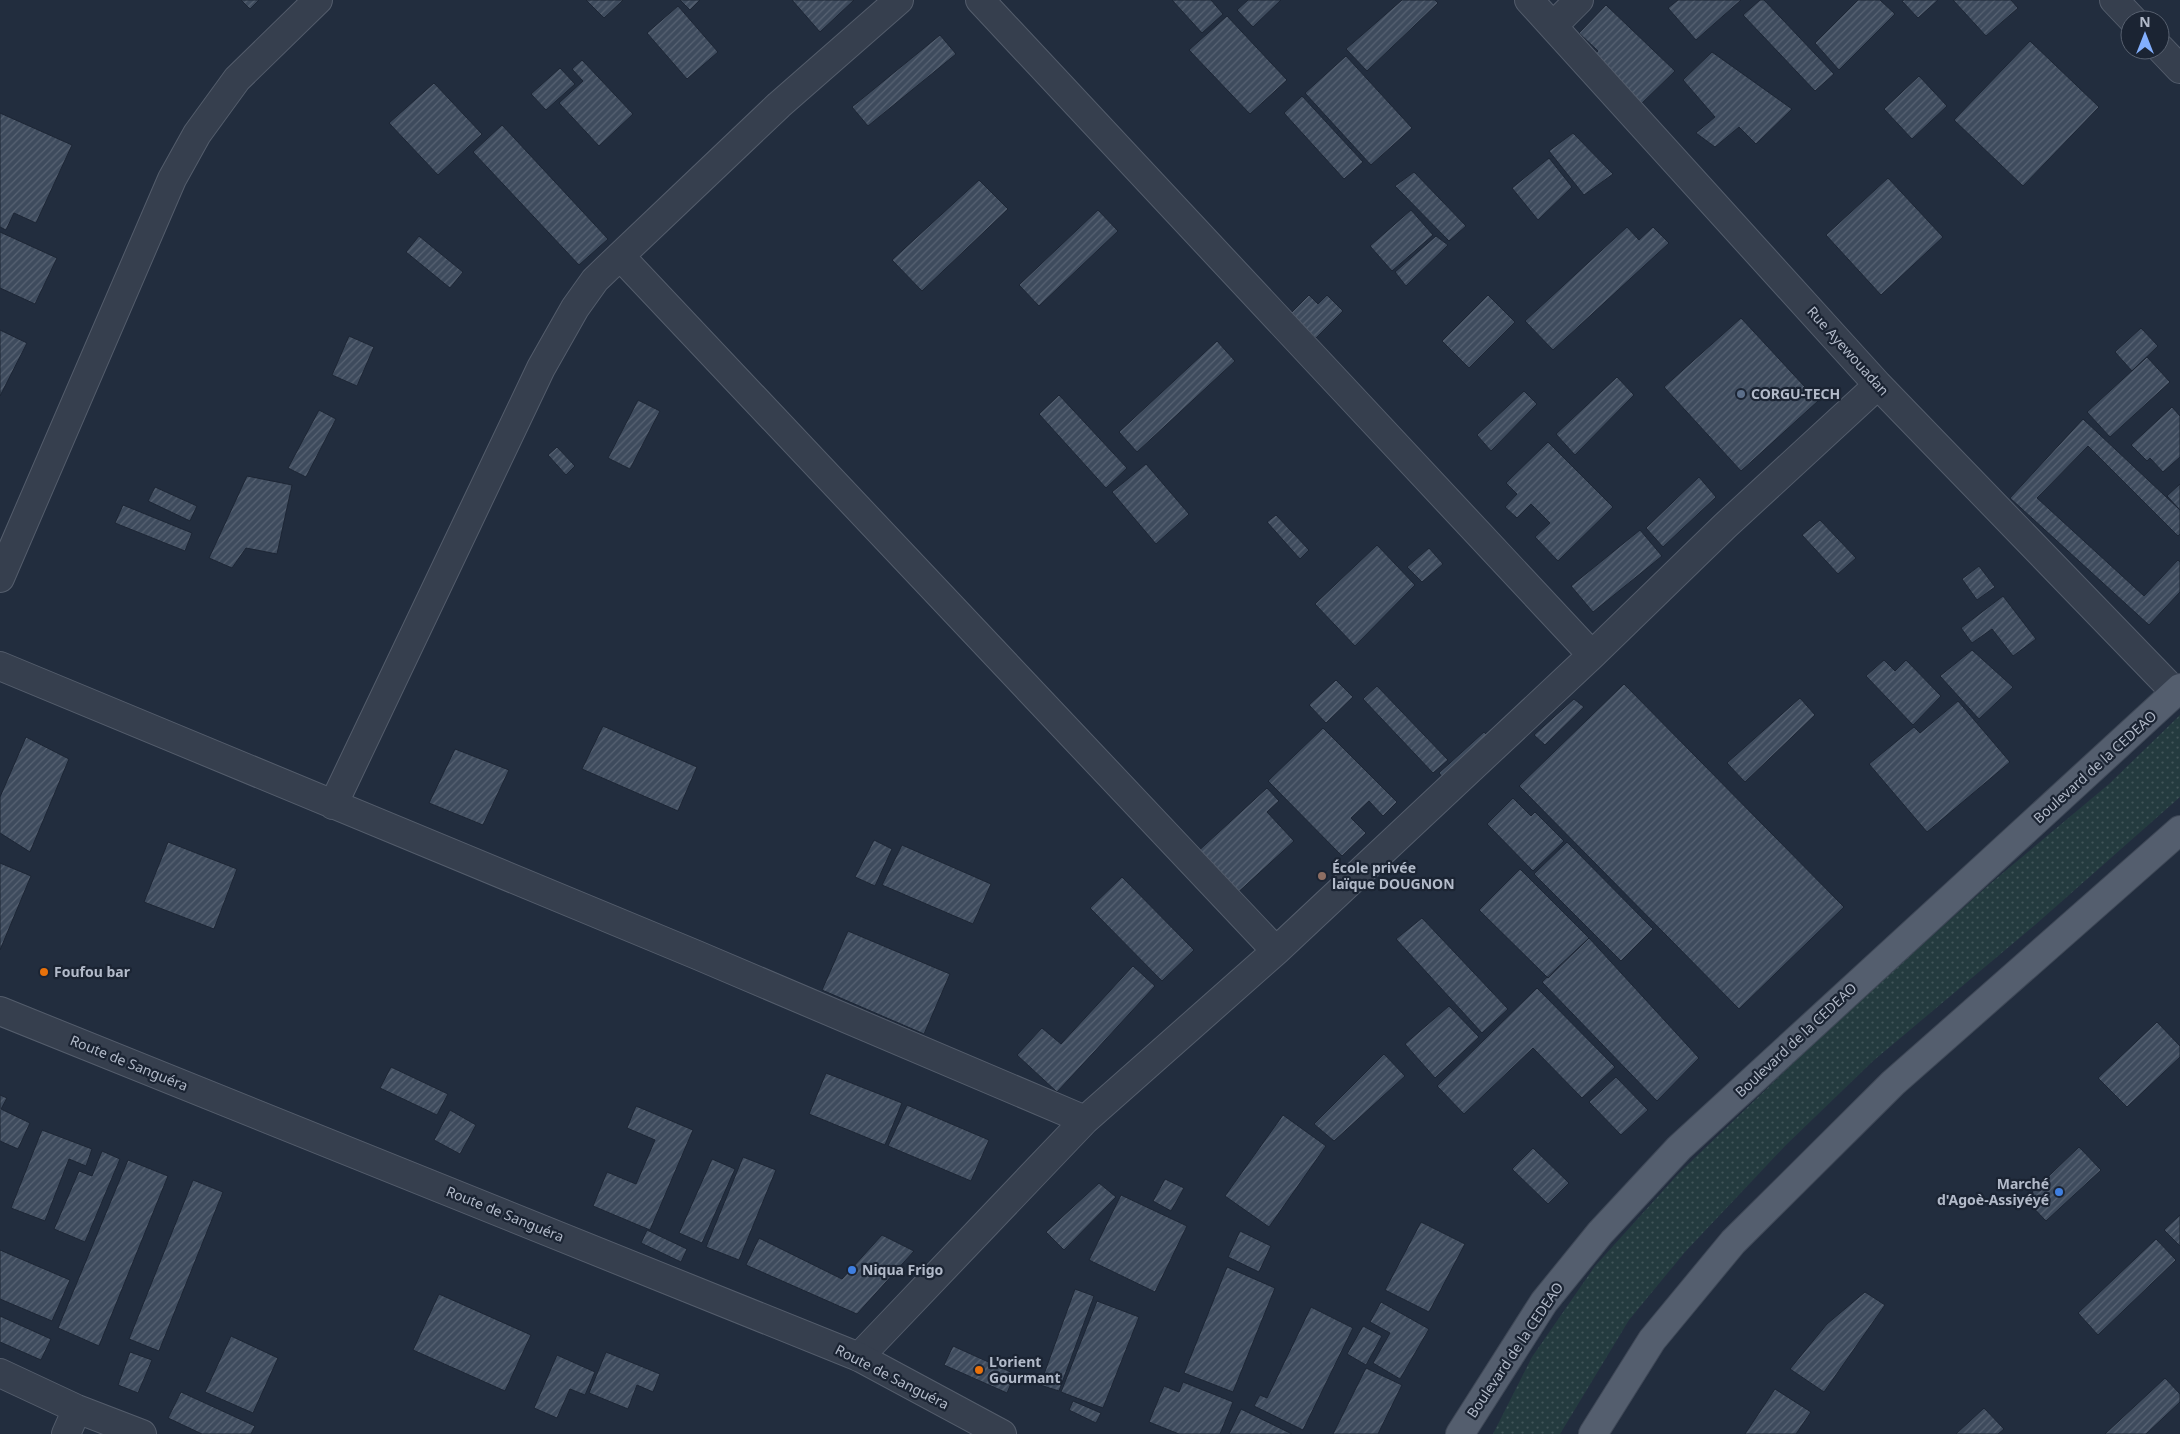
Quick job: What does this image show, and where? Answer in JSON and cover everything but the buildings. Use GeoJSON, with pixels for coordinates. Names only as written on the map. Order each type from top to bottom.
{"type":"FeatureCollection","features":[{"type":"Feature","properties":{"kind":"main road","name":"Boulevard de la CEDEAO"},"geometry":{"type":"LineString","coordinates":[[1460,1434],[1544,1302],[1600,1233],[1679,1148],[1824,1012],[2178,691]]}},
{"type":"Feature","properties":{"kind":"main road"},"geometry":{"type":"LineString","coordinates":[[1594,1434],[1652,1340],[1733,1242],[1892,1083],[2180,830]]}},
{"type":"Feature","properties":{"kind":"street"},"geometry":{"type":"LineString","coordinates":[[0,578],[168,188],[197,134],[237,79],[318,0]]}},
{"type":"Feature","properties":{"kind":"street"},"geometry":{"type":"LineString","coordinates":[[333,805],[541,368],[575,308],[595,280],[620,256],[779,105],[898,0]]}},
{"type":"Feature","properties":{"kind":"street"},"geometry":{"type":"LineString","coordinates":[[980,0],[1592,655]]}},
{"type":"Feature","properties":{"kind":"street","name":"Rue Ayewouadan"},"geometry":{"type":"LineString","coordinates":[[1529,0],[1878,385],[2178,691]]}},
{"type":"Feature","properties":{"kind":"street"},"geometry":{"type":"LineString","coordinates":[[1553,26],[1579,0]]}},
{"type":"Feature","properties":{"kind":"street"},"geometry":{"type":"LineString","coordinates":[[2114,0],[2124,10]]}},
{"type":"Feature","properties":{"kind":"street"},"geometry":{"type":"LineString","coordinates":[[2170,58],[2180,69]]}},
{"type":"Feature","properties":{"kind":"street"},"geometry":{"type":"LineString","coordinates":[[620,256],[1276,951]]}},
{"type":"Feature","properties":{"kind":"street"},"geometry":{"type":"LineString","coordinates":[[860,1357],[1085,1120],[1276,951],[1592,655],[1726,525],[1878,385]]}},
{"type":"Feature","properties":{"kind":"street"},"geometry":{"type":"LineString","coordinates":[[0,666],[697,955],[1085,1120]]}},
{"type":"Feature","properties":{"kind":"street","name":"Route de Sanguéra"},"geometry":{"type":"LineString","coordinates":[[0,1011],[860,1357],[1002,1434]]}},
{"type":"Feature","properties":{"kind":"street"},"geometry":{"type":"LineString","coordinates":[[0,1373],[78,1409],[142,1434]]}},
{"type":"Feature","properties":{"kind":"street"},"geometry":{"type":"LineString","coordinates":[[66,1434],[78,1409]]}},
{"type":"Feature","properties":{"kind":"green space"},"geometry":{"type":"Polygon","coordinates":[[[2180,715],[2180,797],[2035,925],[1873,1061],[1786,1145],[1685,1252],[1629,1320],[1560,1434],[1493,1434],[1532,1357],[1595,1266],[1679,1173],[1834,1024],[1991,883],[2109,784],[2180,715]]]}},
{"type":"Feature","properties":{"kind":"place","name":"CORGU-TECH"},"geometry":{"type":"Point","coordinates":[1741,394]}},
{"type":"Feature","properties":{"kind":"place","name":"École privée laïque DOUGNON"},"geometry":{"type":"Point","coordinates":[1322,876]}},
{"type":"Feature","properties":{"kind":"place","name":"Foufou bar"},"geometry":{"type":"Point","coordinates":[44,972]}},
{"type":"Feature","properties":{"kind":"place","name":"Marché d'Agoè-Assiyéyé"},"geometry":{"type":"Point","coordinates":[2059,1192]}},
{"type":"Feature","properties":{"kind":"place","name":"Niqua Frigo"},"geometry":{"type":"Point","coordinates":[852,1270]}},
{"type":"Feature","properties":{"kind":"place","name":"L'orient Gourmant"},"geometry":{"type":"Point","coordinates":[979,1370]}}]}
